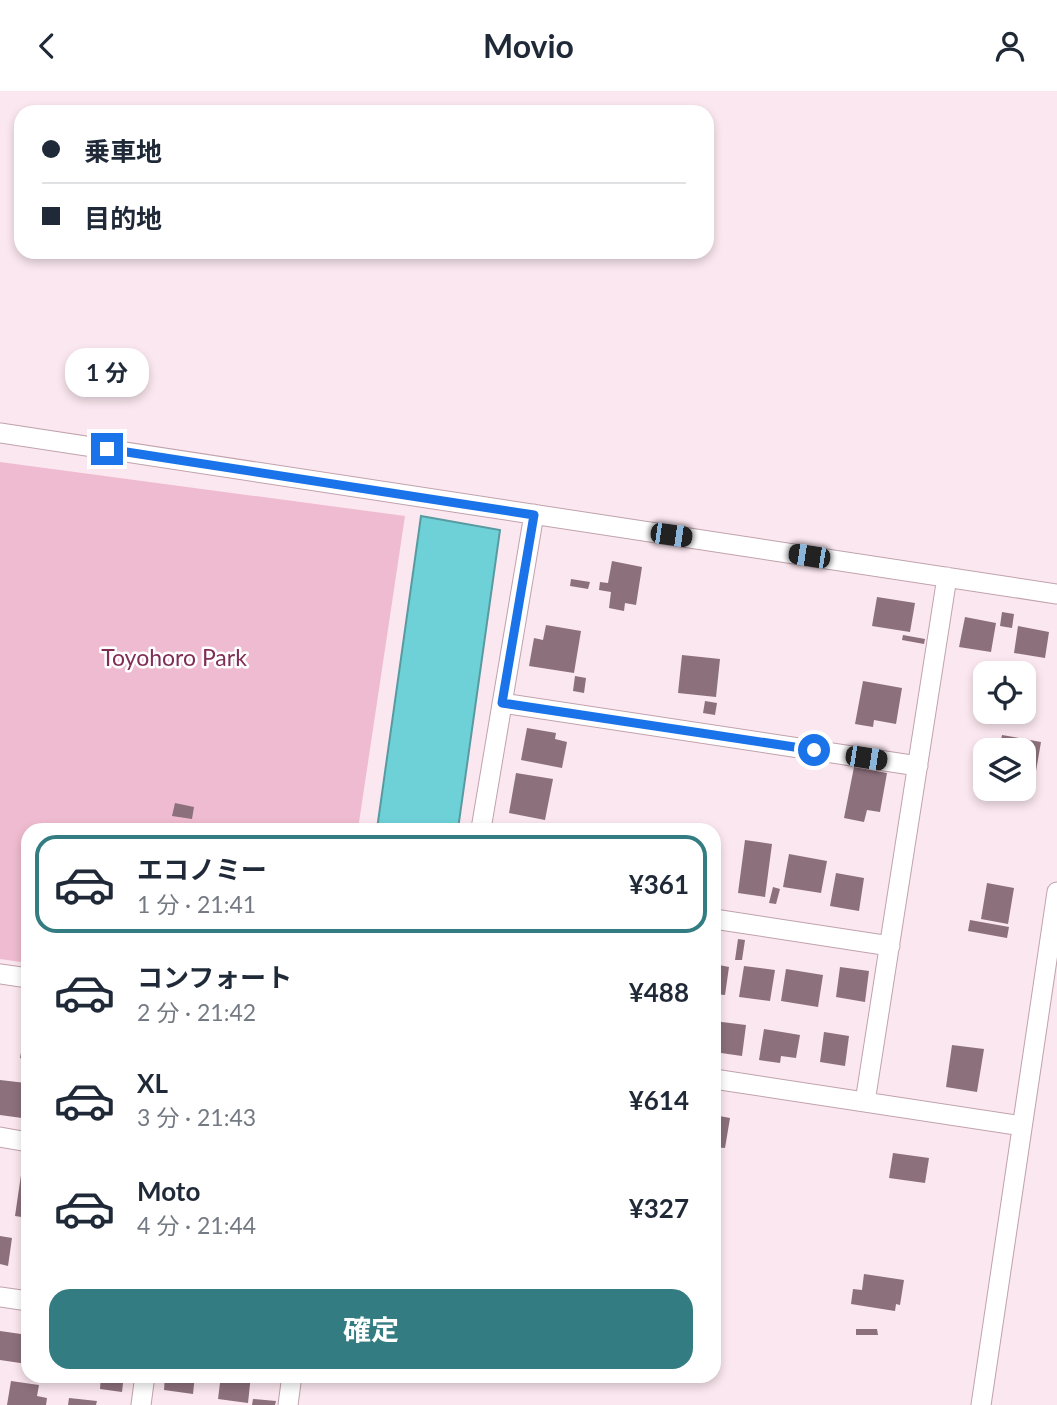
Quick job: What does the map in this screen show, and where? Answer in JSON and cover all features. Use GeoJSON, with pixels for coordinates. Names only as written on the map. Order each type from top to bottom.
{"type":"FeatureCollection","features":[{"type":"Feature","properties":{"kind":"street"},"geometry":{"type":"LineString","coordinates":[[0,433],[1057,594]]}},
{"type":"Feature","properties":{"kind":"street"},"geometry":{"type":"LineString","coordinates":[[482,823],[534,515]]}},
{"type":"Feature","properties":{"kind":"street"},"geometry":{"type":"LineString","coordinates":[[865,1102],[947,577]]}},
{"type":"Feature","properties":{"kind":"street"},"geometry":{"type":"LineString","coordinates":[[502,703],[918,766]]}},
{"type":"Feature","properties":{"kind":"street"},"geometry":{"type":"LineString","coordinates":[[981,1405],[1057,892]]}},
{"type":"Feature","properties":{"kind":"street"},"geometry":{"type":"LineString","coordinates":[[721,920],[890,946]]}},
{"type":"Feature","properties":{"kind":"street"},"geometry":{"type":"LineString","coordinates":[[0,974],[21,977]]}},
{"type":"Feature","properties":{"kind":"street"},"geometry":{"type":"LineString","coordinates":[[721,1080],[1022,1126]]}},
{"type":"Feature","properties":{"kind":"street"},"geometry":{"type":"LineString","coordinates":[[0,1137],[21,1141]]}},
{"type":"Feature","properties":{"kind":"street"},"geometry":{"type":"LineString","coordinates":[[0,1297],[21,1300]]}},
{"type":"Feature","properties":{"kind":"street"},"geometry":{"type":"LineString","coordinates":[[141,1405],[144,1383]]}},
{"type":"Feature","properties":{"kind":"street"},"geometry":{"type":"LineString","coordinates":[[288,1405],[291,1383]]}},
{"type":"Feature","properties":{"kind":"green space","name":"Toyohoro Park"},"geometry":{"type":"Polygon","coordinates":[[[0,462],[405,516],[359,823],[21,823],[21,962],[0,959],[0,462]]]}},
{"type":"Feature","properties":{"kind":"water"},"geometry":{"type":"Polygon","coordinates":[[[421,516],[500,530],[459,823],[378,823],[421,516]]]}},
{"type":"Feature","properties":{"kind":"building"},"geometry":{"type":"Polygon","coordinates":[[[612,561],[642,567],[636,605],[625,603],[624,611],[609,608],[611,592],[599,590],[600,582],[608,583],[612,561]]]}},
{"type":"Feature","properties":{"kind":"building"},"geometry":{"type":"Polygon","coordinates":[[[571,579],[590,582],[588,589],[570,586],[571,579]]]}},
{"type":"Feature","properties":{"kind":"building"},"geometry":{"type":"Polygon","coordinates":[[[877,597],[915,603],[910,632],[872,626],[877,597]]]}},
{"type":"Feature","properties":{"kind":"building"},"geometry":{"type":"Polygon","coordinates":[[[1002,612],[1014,614],[1012,628],[1000,626],[1002,612]]]}},
{"type":"Feature","properties":{"kind":"building"},"geometry":{"type":"Polygon","coordinates":[[[965,617],[996,623],[991,652],[959,647],[965,617]]]}},
{"type":"Feature","properties":{"kind":"building"},"geometry":{"type":"Polygon","coordinates":[[[546,625],[581,631],[574,673],[529,666],[534,638],[543,640],[546,625]]]}},
{"type":"Feature","properties":{"kind":"building"},"geometry":{"type":"Polygon","coordinates":[[[1018,626],[1049,632],[1045,658],[1014,653],[1018,626]]]}},
{"type":"Feature","properties":{"kind":"building"},"geometry":{"type":"Polygon","coordinates":[[[903,635],[925,639],[924,644],[902,640],[903,635]]]}},
{"type":"Feature","properties":{"kind":"building"},"geometry":{"type":"Polygon","coordinates":[[[682,655],[720,659],[716,697],[678,693],[682,655]]]}},
{"type":"Feature","properties":{"kind":"building"},"geometry":{"type":"Polygon","coordinates":[[[575,676],[586,678],[584,693],[573,691],[575,676]]]}},
{"type":"Feature","properties":{"kind":"building"},"geometry":{"type":"Polygon","coordinates":[[[863,681],[902,688],[896,724],[874,720],[873,727],[855,724],[863,681]]]}},
{"type":"Feature","properties":{"kind":"building"},"geometry":{"type":"Polygon","coordinates":[[[705,701],[717,703],[715,715],[703,713],[705,701]]]}},
{"type":"Feature","properties":{"kind":"building"},"geometry":{"type":"Polygon","coordinates":[[[527,728],[556,733],[555,739],[567,742],[562,768],[521,760],[527,728]]]}},
{"type":"Feature","properties":{"kind":"building"},"geometry":{"type":"Polygon","coordinates":[[[1036,741],[1041,742],[1036,771],[1036,741]]]}},
{"type":"Feature","properties":{"kind":"building"},"geometry":{"type":"Polygon","coordinates":[[[854,767],[887,773],[880,812],[867,810],[864,822],[844,818],[854,767]]]}},
{"type":"Feature","properties":{"kind":"building"},"geometry":{"type":"Polygon","coordinates":[[[516,773],[553,779],[545,820],[509,813],[516,773]]]}},
{"type":"Feature","properties":{"kind":"building"},"geometry":{"type":"Polygon","coordinates":[[[175,803],[194,807],[192,819],[172,816],[175,803]]]}},
{"type":"Feature","properties":{"kind":"building"},"geometry":{"type":"Polygon","coordinates":[[[745,840],[772,844],[765,897],[738,893],[745,840]]]}},
{"type":"Feature","properties":{"kind":"building"},"geometry":{"type":"Polygon","coordinates":[[[789,854],[827,861],[821,893],[783,887],[789,854]]]}},
{"type":"Feature","properties":{"kind":"building"},"geometry":{"type":"Polygon","coordinates":[[[836,873],[864,878],[859,911],[830,906],[836,873]]]}},
{"type":"Feature","properties":{"kind":"building"},"geometry":{"type":"Polygon","coordinates":[[[987,883],[1014,888],[1008,924],[981,919],[987,883]]]}},
{"type":"Feature","properties":{"kind":"building"},"geometry":{"type":"Polygon","coordinates":[[[773,887],[780,889],[776,904],[769,903],[773,887]]]}},
{"type":"Feature","properties":{"kind":"building"},"geometry":{"type":"Polygon","coordinates":[[[970,920],[1009,927],[1007,938],[968,931],[970,920]]]}},
{"type":"Feature","properties":{"kind":"building"},"geometry":{"type":"Polygon","coordinates":[[[738,939],[745,940],[742,960],[735,960],[738,939]]]}},
{"type":"Feature","properties":{"kind":"building"},"geometry":{"type":"Polygon","coordinates":[[[721,965],[729,967],[725,995],[721,995],[721,965]]]}},
{"type":"Feature","properties":{"kind":"building"},"geometry":{"type":"Polygon","coordinates":[[[744,966],[775,970],[770,1001],[739,997],[744,966]]]}},
{"type":"Feature","properties":{"kind":"building"},"geometry":{"type":"Polygon","coordinates":[[[840,967],[869,971],[865,1002],[836,997],[840,967]]]}},
{"type":"Feature","properties":{"kind":"building"},"geometry":{"type":"Polygon","coordinates":[[[786,969],[823,975],[818,1007],[781,1001],[786,969]]]}},
{"type":"Feature","properties":{"kind":"building"},"geometry":{"type":"Polygon","coordinates":[[[721,1022],[746,1025],[742,1056],[721,1053],[721,1022]]]}},
{"type":"Feature","properties":{"kind":"building"},"geometry":{"type":"Polygon","coordinates":[[[764,1029],[800,1035],[796,1058],[781,1056],[780,1063],[759,1060],[764,1029]]]}},
{"type":"Feature","properties":{"kind":"building"},"geometry":{"type":"Polygon","coordinates":[[[824,1032],[849,1036],[845,1066],[820,1062],[824,1032]]]}},
{"type":"Feature","properties":{"kind":"building"},"geometry":{"type":"Polygon","coordinates":[[[952,1045],[984,1049],[977,1092],[946,1087],[952,1045]]]}},
{"type":"Feature","properties":{"kind":"building"},"geometry":{"type":"Polygon","coordinates":[[[0,1080],[21,1082],[21,1118],[0,1115],[0,1080]]]}},
{"type":"Feature","properties":{"kind":"building"},"geometry":{"type":"Polygon","coordinates":[[[721,1116],[730,1118],[725,1148],[721,1148],[721,1116]]]}},
{"type":"Feature","properties":{"kind":"building"},"geometry":{"type":"Polygon","coordinates":[[[893,1153],[929,1158],[925,1183],[889,1178],[893,1153]]]}},
{"type":"Feature","properties":{"kind":"building"},"geometry":{"type":"Polygon","coordinates":[[[21,1175],[21,1217],[15,1216],[21,1175]]]}},
{"type":"Feature","properties":{"kind":"building"},"geometry":{"type":"Polygon","coordinates":[[[0,1236],[12,1238],[8,1266],[0,1264],[0,1236]]]}},
{"type":"Feature","properties":{"kind":"building"},"geometry":{"type":"Polygon","coordinates":[[[864,1274],[904,1280],[900,1305],[896,1304],[895,1311],[851,1304],[853,1289],[862,1290],[864,1274]]]}},
{"type":"Feature","properties":{"kind":"building"},"geometry":{"type":"Polygon","coordinates":[[[856,1329],[877,1329],[878,1335],[856,1335],[856,1329]]]}},
{"type":"Feature","properties":{"kind":"building"},"geometry":{"type":"Polygon","coordinates":[[[0,1331],[21,1334],[21,1363],[0,1360],[0,1331]]]}},
{"type":"Feature","properties":{"kind":"building"},"geometry":{"type":"Polygon","coordinates":[[[11,1381],[39,1385],[37,1396],[47,1398],[46,1405],[7,1405],[11,1381]]]}},
{"type":"Feature","properties":{"kind":"building"},"geometry":{"type":"Polygon","coordinates":[[[100,1383],[123,1383],[122,1392],[100,1389],[100,1383]]]}},
{"type":"Feature","properties":{"kind":"building"},"geometry":{"type":"Polygon","coordinates":[[[164,1383],[194,1383],[193,1394],[164,1390],[164,1383]]]}},
{"type":"Feature","properties":{"kind":"building"},"geometry":{"type":"Polygon","coordinates":[[[220,1383],[250,1383],[248,1403],[218,1399],[220,1383]]]}},
{"type":"Feature","properties":{"kind":"building"},"geometry":{"type":"Polygon","coordinates":[[[69,1398],[97,1401],[96,1405],[68,1405],[69,1398]]]}},
{"type":"Feature","properties":{"kind":"building"},"geometry":{"type":"Polygon","coordinates":[[[253,1399],[276,1401],[275,1405],[252,1405],[253,1399]]]}},
{"type":"Feature","properties":{"kind":"route"},"geometry":{"type":"LineString","coordinates":[[107,449],[534,515],[502,703],[814,750]]}}]}
